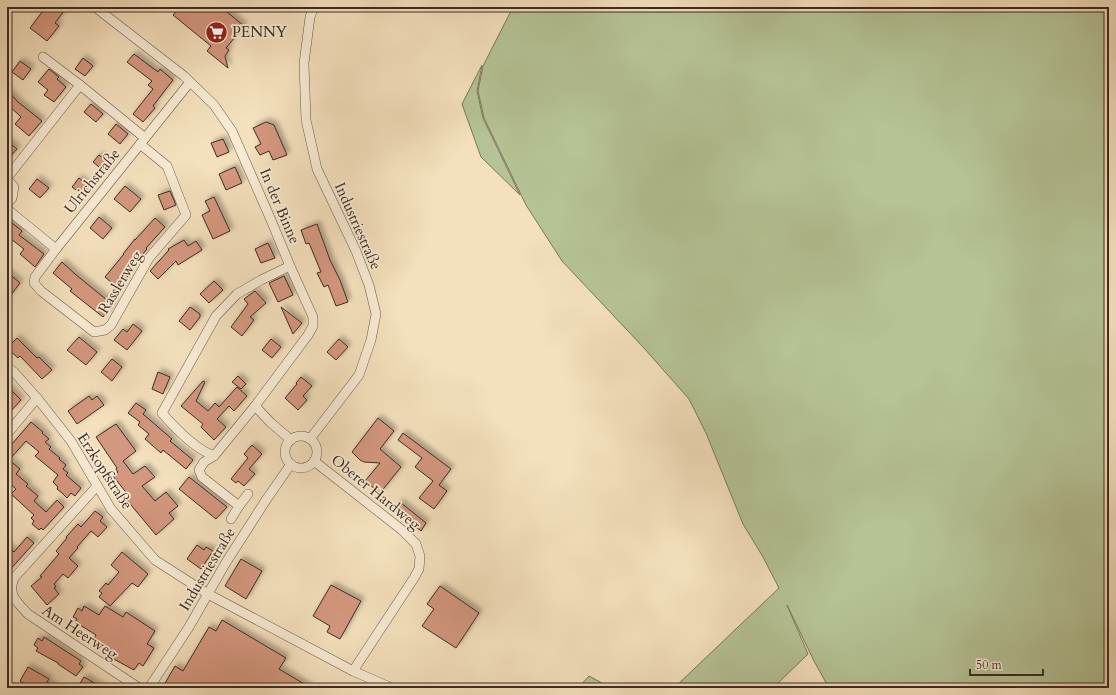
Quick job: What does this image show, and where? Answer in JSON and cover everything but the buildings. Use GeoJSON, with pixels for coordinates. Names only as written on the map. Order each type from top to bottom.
{"type":"FeatureCollection","features":[{"type":"Feature","properties":{"kind":"street","name":"In der Binne"},"geometry":{"type":"LineString","coordinates":[[95,7],[184,76],[214,104],[232,131],[313,317],[313,326],[308,335],[255,406],[214,456],[204,462],[199,470],[202,477],[239,506]]}},
{"type":"Feature","properties":{"kind":"street","name":"Industriestraße"},"geometry":{"type":"LineString","coordinates":[[310,439],[359,375],[371,340],[376,314],[369,285],[356,251],[318,169],[306,120],[304,63],[310,17],[314,7]]}},
{"type":"Feature","properties":{"kind":"street"},"geometry":{"type":"LineString","coordinates":[[43,57],[80,85],[143,141]]}},
{"type":"Feature","properties":{"kind":"street","name":"Ulrichstraße"},"geometry":{"type":"LineString","coordinates":[[56,249],[190,82]]}},
{"type":"Feature","properties":{"kind":"street"},"geometry":{"type":"LineString","coordinates":[[7,204],[12,198],[14,187],[7,178],[80,85]]}},
{"type":"Feature","properties":{"kind":"street","name":"Rasslerweg"},"geometry":{"type":"LineString","coordinates":[[56,249],[35,277],[34,283],[41,291],[94,332],[105,330],[111,325],[149,258],[186,215],[167,166],[143,141]]}},
{"type":"Feature","properties":{"kind":"street"},"geometry":{"type":"LineString","coordinates":[[7,209],[56,249]]}},
{"type":"Feature","properties":{"kind":"street"},"geometry":{"type":"LineString","coordinates":[[214,456],[204,452],[162,413],[216,316],[236,294],[290,266]]}},
{"type":"Feature","properties":{"kind":"street","name":"Erzkopfstraße"},"geometry":{"type":"LineString","coordinates":[[7,367],[14,372],[37,398],[71,441],[111,509],[155,560],[208,594]]}},
{"type":"Feature","properties":{"kind":"street"},"geometry":{"type":"LineString","coordinates":[[7,434],[37,398]]}},
{"type":"Feature","properties":{"kind":"street"},"geometry":{"type":"LineString","coordinates":[[255,406],[291,440]]}},
{"type":"Feature","properties":{"kind":"street"},"geometry":{"type":"LineString","coordinates":[[299,436],[310,439],[316,447],[317,452],[317,456],[311,465],[301,468],[291,464],[287,458],[286,446],[291,440],[299,436]]}},
{"type":"Feature","properties":{"kind":"street","name":"Oberer Hardweg"},"geometry":{"type":"LineString","coordinates":[[314,461],[402,530],[416,544],[420,556],[419,569],[414,578],[353,671]]}},
{"type":"Feature","properties":{"kind":"street","name":"Industriestraße"},"geometry":{"type":"LineString","coordinates":[[149,688],[189,627],[262,506],[291,464]]}},
{"type":"Feature","properties":{"kind":"street","name":"Am Heerweg"},"geometry":{"type":"LineString","coordinates":[[97,486],[14,578],[9,595],[28,614],[139,688]]}},
{"type":"Feature","properties":{"kind":"street"},"geometry":{"type":"LineString","coordinates":[[231,519],[248,494]]}},
{"type":"Feature","properties":{"kind":"street"},"geometry":{"type":"LineString","coordinates":[[208,594],[353,671],[392,688]]}},
{"type":"Feature","properties":{"kind":"green space"},"geometry":{"type":"Polygon","coordinates":[[[513,7],[1109,7],[1109,688],[829,688],[787,605],[808,654],[773,688],[674,688],[779,588],[763,557],[743,524],[706,433],[689,399],[643,347],[562,261],[526,205],[484,118],[478,91],[483,66],[513,7]]]}},
{"type":"Feature","properties":{"kind":"green space"},"geometry":{"type":"Polygon","coordinates":[[[482,65],[477,91],[483,118],[520,195],[481,157],[462,104],[482,65]]]}},
{"type":"Feature","properties":{"kind":"green space"},"geometry":{"type":"Polygon","coordinates":[[[589,676],[611,688],[578,688],[589,676]]]}},
{"type":"Feature","properties":{"kind":"place","name":"PENNY"},"geometry":{"type":"Point","coordinates":[217,32]}}]}
